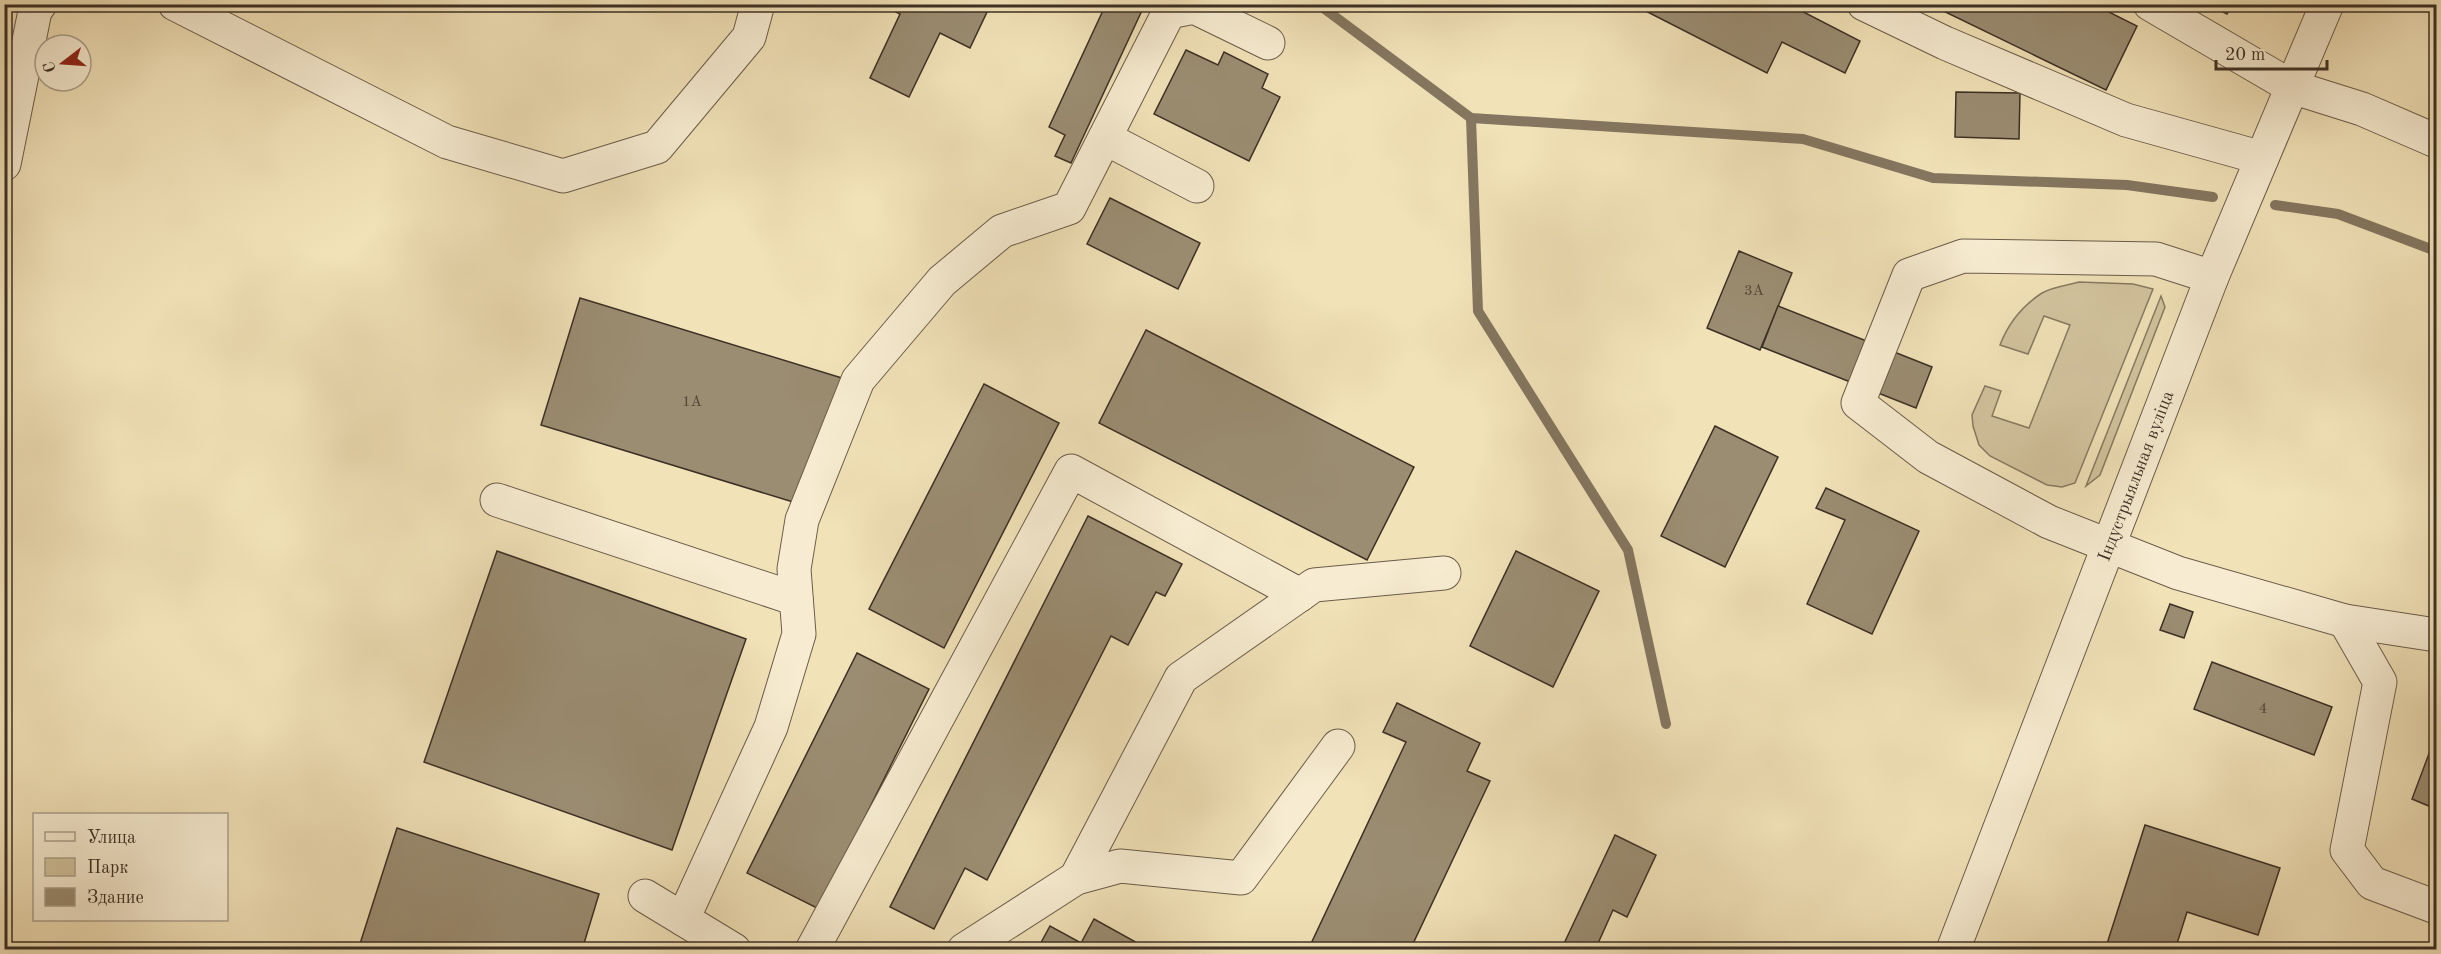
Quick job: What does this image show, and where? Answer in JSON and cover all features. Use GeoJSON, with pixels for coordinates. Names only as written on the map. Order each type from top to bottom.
{"type":"FeatureCollection","features":[{"type":"Feature","properties":{"kind":"street"},"geometry":{"type":"LineString","coordinates":[[4,164],[35,11],[40,4]]}},
{"type":"Feature","properties":{"kind":"street"},"geometry":{"type":"LineString","coordinates":[[175,4],[447,142],[563,176],[657,147],[749,37],[758,4]]}},
{"type":"Feature","properties":{"kind":"street"},"geometry":{"type":"LineString","coordinates":[[1864,4],[1945,43],[2126,120],[2262,158]]}},
{"type":"Feature","properties":{"kind":"street"},"geometry":{"type":"LineString","coordinates":[[2150,4],[2292,87],[2362,109],[2436,141]]}},
{"type":"Feature","properties":{"kind":"street","name":"Індустрыяльная вуліца"},"geometry":{"type":"LineString","coordinates":[[1953,950],[2212,277],[2327,4]]}},
{"type":"Feature","properties":{"kind":"street"},"geometry":{"type":"LineString","coordinates":[[683,919],[771,728],[799,634],[794,569],[802,520],[858,380],[942,281],[1002,231],[1069,208],[1169,12],[1194,7],[1268,43]]}},
{"type":"Feature","properties":{"kind":"street"},"geometry":{"type":"LineString","coordinates":[[1105,138],[1197,186]]}},
{"type":"Feature","properties":{"kind":"street"},"geometry":{"type":"LineString","coordinates":[[2212,277],[2156,259],[1963,256],[1909,275],[1858,403],[1928,457],[2049,522],[2178,573],[2345,621],[2436,635]]}},
{"type":"Feature","properties":{"kind":"street"},"geometry":{"type":"LineString","coordinates":[[812,950],[1071,471],[1300,595]]}},
{"type":"Feature","properties":{"kind":"street"},"geometry":{"type":"LineString","coordinates":[[497,500],[796,599]]}},
{"type":"Feature","properties":{"kind":"street"},"geometry":{"type":"LineString","coordinates":[[1076,878],[1181,678],[1314,585],[1444,573]]}},
{"type":"Feature","properties":{"kind":"street"},"geometry":{"type":"LineString","coordinates":[[2345,621],[2380,682],[2347,850],[2372,883],[2436,907]]}},
{"type":"Feature","properties":{"kind":"street"},"geometry":{"type":"LineString","coordinates":[[964,950],[1076,878],[1120,866],[1241,878],[1338,746]]}},
{"type":"Feature","properties":{"kind":"street"},"geometry":{"type":"LineString","coordinates":[[645,896],[734,950]]}},
{"type":"Feature","properties":{"kind":"green space"},"geometry":{"type":"Polygon","coordinates":[[[2079,282],[2133,284],[2153,289],[2075,483],[2062,487],[2047,485],[1990,456],[1979,445],[1972,415],[1985,386],[2001,391],[1992,416],[2029,428],[2070,325],[2044,316],[2028,354],[2000,345],[2016,316],[2035,298],[2050,289],[2079,282]]]}},
{"type":"Feature","properties":{"kind":"green space"},"geometry":{"type":"Polygon","coordinates":[[[2161,296],[2165,307],[2100,475],[2086,486],[2161,296]]]}},
{"type":"Feature","properties":{"kind":"building"},"geometry":{"type":"Polygon","coordinates":[[[880,4],[970,4],[987,12],[970,48],[940,33],[909,97],[870,78],[900,14],[880,4]]]}},
{"type":"Feature","properties":{"kind":"building"},"geometry":{"type":"Polygon","coordinates":[[[1106,4],[1145,4],[1071,163],[1055,156],[1065,135],[1049,127],[1106,4]]]}},
{"type":"Feature","properties":{"kind":"building"},"geometry":{"type":"Polygon","coordinates":[[[1632,4],[1788,4],[1860,41],[1845,73],[1782,42],[1767,73],[1632,4]]]}},
{"type":"Feature","properties":{"kind":"building"},"geometry":{"type":"Polygon","coordinates":[[[1929,4],[2093,4],[2137,26],[2106,90],[1929,4]]]}},
{"type":"Feature","properties":{"kind":"building"},"geometry":{"type":"Polygon","coordinates":[[[2207,4],[2232,4],[2227,14],[2207,4]]]}},
{"type":"Feature","properties":{"kind":"building"},"geometry":{"type":"Polygon","coordinates":[[[1186,50],[1218,65],[1224,52],[1268,74],[1262,88],[1280,97],[1249,161],[1154,114],[1186,50]]]}},
{"type":"Feature","properties":{"kind":"building"},"geometry":{"type":"Polygon","coordinates":[[[1956,92],[2020,93],[2019,139],[1955,137],[1956,92]]]}},
{"type":"Feature","properties":{"kind":"building"},"geometry":{"type":"Polygon","coordinates":[[[1110,198],[1200,243],[1178,289],[1087,244],[1110,198]]]}},
{"type":"Feature","properties":{"kind":"building"},"geometry":{"type":"Polygon","coordinates":[[[1739,251],[1792,273],[1760,350],[1707,328],[1739,251]]]}},
{"type":"Feature","properties":{"kind":"building"},"geometry":{"type":"Polygon","coordinates":[[[580,298],[842,378],[803,505],[541,425],[580,298]]]}},
{"type":"Feature","properties":{"kind":"building"},"geometry":{"type":"Polygon","coordinates":[[[1778,306],[1932,367],[1916,408],[1762,347],[1778,306]]]}},
{"type":"Feature","properties":{"kind":"building"},"geometry":{"type":"Polygon","coordinates":[[[1146,330],[1414,467],[1367,560],[1099,423],[1146,330]]]}},
{"type":"Feature","properties":{"kind":"building"},"geometry":{"type":"Polygon","coordinates":[[[984,384],[1059,423],[944,648],[869,609],[984,384]]]}},
{"type":"Feature","properties":{"kind":"building"},"geometry":{"type":"Polygon","coordinates":[[[1715,426],[1778,457],[1725,567],[1661,536],[1715,426]]]}},
{"type":"Feature","properties":{"kind":"building"},"geometry":{"type":"Polygon","coordinates":[[[1826,488],[1919,531],[1872,634],[1807,604],[1845,520],[1816,508],[1826,488]]]}},
{"type":"Feature","properties":{"kind":"building"},"geometry":{"type":"Polygon","coordinates":[[[1088,516],[1182,564],[1165,596],[1156,592],[1128,645],[1111,636],[987,880],[965,868],[934,929],[890,907],[1088,516]]]}},
{"type":"Feature","properties":{"kind":"building"},"geometry":{"type":"Polygon","coordinates":[[[497,551],[746,639],[672,850],[424,762],[497,551]]]}},
{"type":"Feature","properties":{"kind":"building"},"geometry":{"type":"Polygon","coordinates":[[[1516,551],[1599,591],[1553,687],[1470,646],[1516,551]]]}},
{"type":"Feature","properties":{"kind":"building"},"geometry":{"type":"Polygon","coordinates":[[[2170,604],[2193,612],[2184,638],[2160,630],[2170,604]]]}},
{"type":"Feature","properties":{"kind":"building"},"geometry":{"type":"Polygon","coordinates":[[[857,653],[929,689],[819,909],[747,873],[857,653]]]}},
{"type":"Feature","properties":{"kind":"building"},"geometry":{"type":"Polygon","coordinates":[[[2212,662],[2332,707],[2314,755],[2194,709],[2212,662]]]}},
{"type":"Feature","properties":{"kind":"building"},"geometry":{"type":"Polygon","coordinates":[[[1397,703],[1480,743],[1467,771],[1490,781],[1410,950],[1308,950],[1406,742],[1383,732],[1397,703]]]}},
{"type":"Feature","properties":{"kind":"building"},"geometry":{"type":"Polygon","coordinates":[[[2436,735],[2436,809],[2412,799],[2436,735]]]}},
{"type":"Feature","properties":{"kind":"building"},"geometry":{"type":"Polygon","coordinates":[[[2145,825],[2280,868],[2258,935],[2187,912],[2175,950],[2105,950],[2145,825]]]}},
{"type":"Feature","properties":{"kind":"building"},"geometry":{"type":"Polygon","coordinates":[[[397,828],[599,894],[582,950],[358,950],[397,828]]]}},
{"type":"Feature","properties":{"kind":"building"},"geometry":{"type":"Polygon","coordinates":[[[1615,835],[1656,855],[1627,917],[1613,910],[1595,950],[1561,950],[1615,835]]]}},
{"type":"Feature","properties":{"kind":"building"},"geometry":{"type":"Polygon","coordinates":[[[1094,919],[1150,950],[1037,950],[1050,926],[1081,943],[1094,919]]]}},
{"type":"Feature","properties":{"kind":"waterway"},"geometry":{"type":"LineString","coordinates":[[1318,4],[1471,118],[1803,139],[1933,178],[2127,185],[2213,197]]}},
{"type":"Feature","properties":{"kind":"waterway"},"geometry":{"type":"LineString","coordinates":[[1471,118],[1478,311],[1628,550],[1666,724]]}},
{"type":"Feature","properties":{"kind":"waterway"},"geometry":{"type":"LineString","coordinates":[[2275,205],[2338,214],[2436,251]]}}]}
